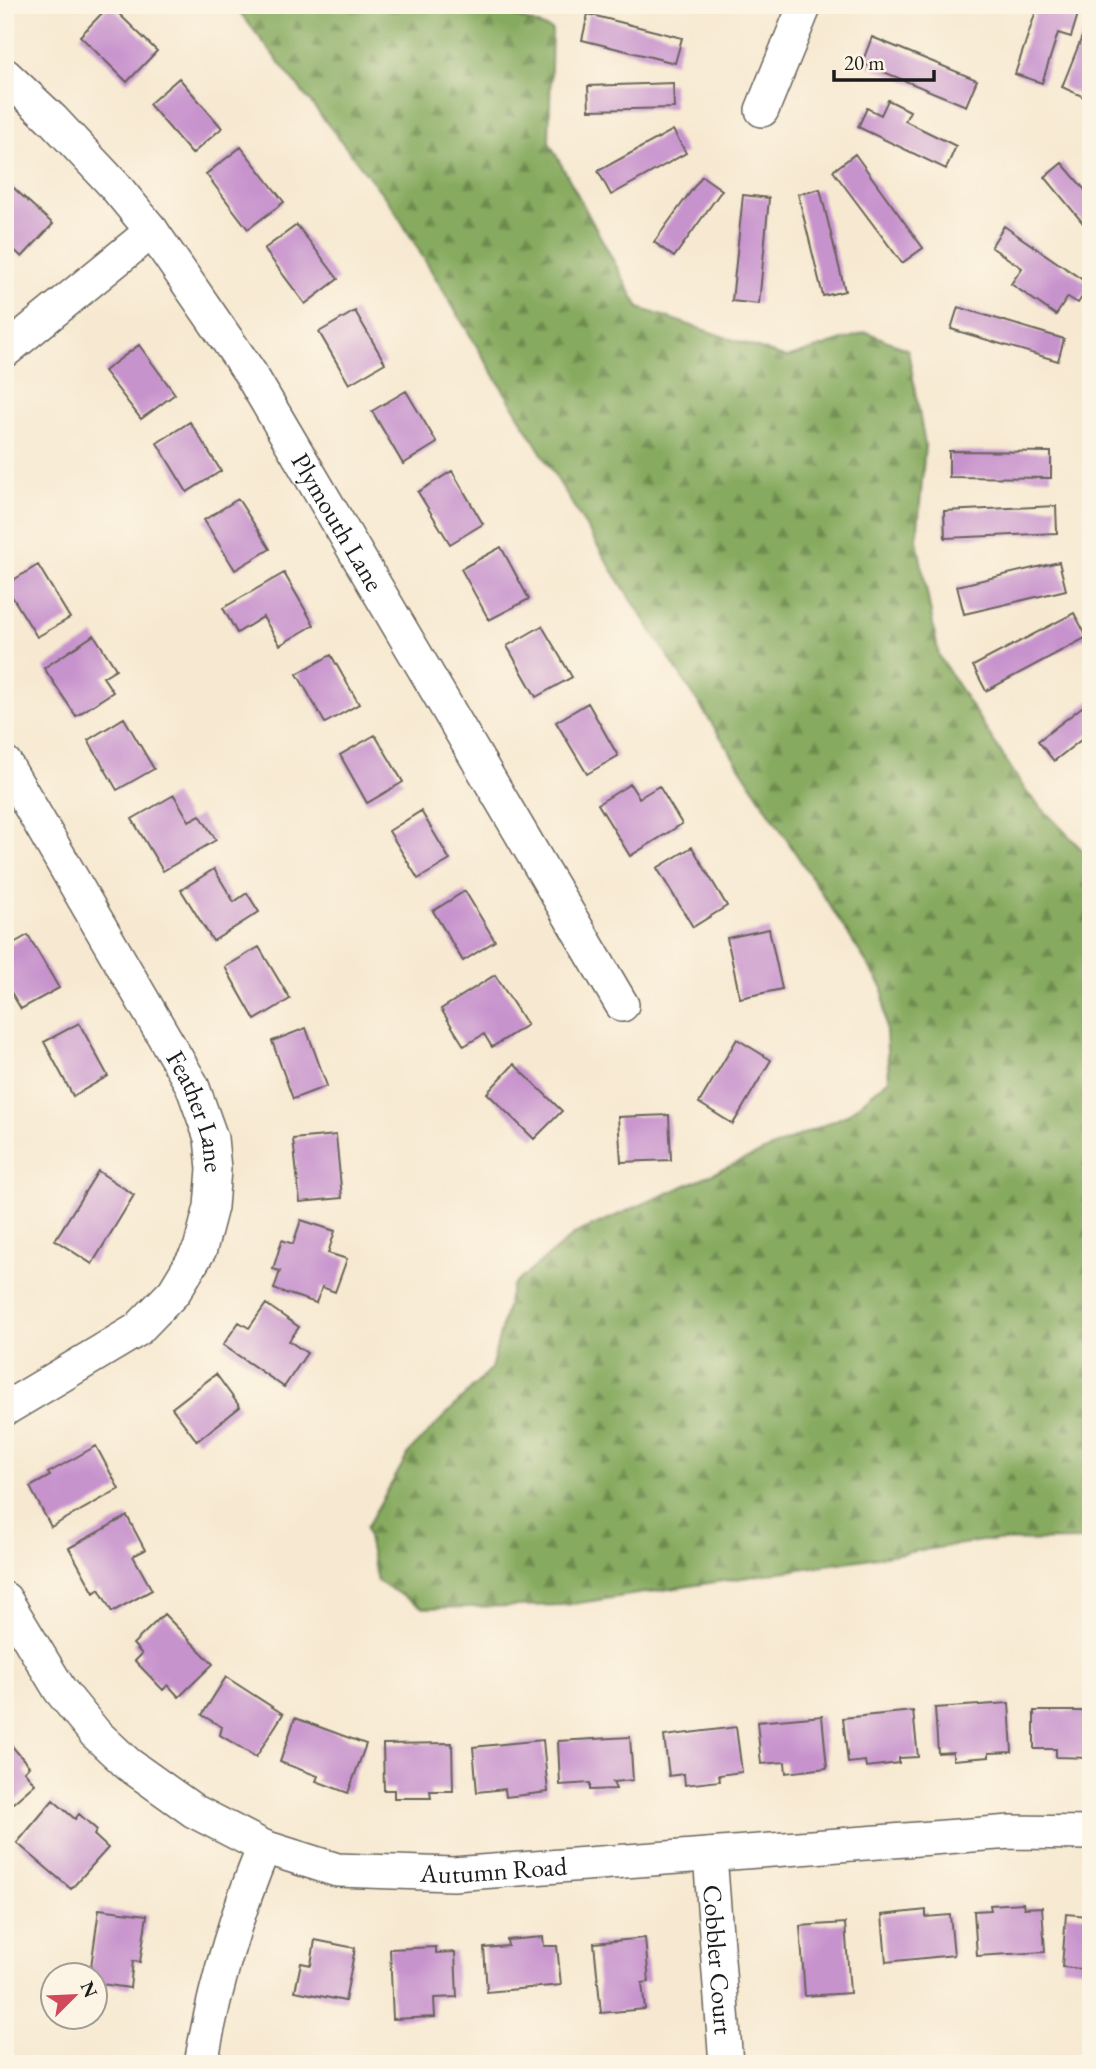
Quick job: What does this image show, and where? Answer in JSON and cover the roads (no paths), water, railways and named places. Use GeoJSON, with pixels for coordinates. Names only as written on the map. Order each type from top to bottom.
{"type":"FeatureCollection","features":[{"type":"Feature","properties":{"kind":"street"},"geometry":{"type":"LineString","coordinates":[[762,110],[806,5]]}},
{"type":"Feature","properties":{"kind":"street","name":"Plymouth Lane"},"geometry":{"type":"LineString","coordinates":[[5,75],[62,129],[116,186],[152,231],[250,373],[622,1005]]}},
{"type":"Feature","properties":{"kind":"street"},"geometry":{"type":"LineString","coordinates":[[5,351],[152,231]]}},
{"type":"Feature","properties":{"kind":"street","name":"Feather Lane"},"geometry":{"type":"LineString","coordinates":[[5,763],[192,1084],[211,1138],[214,1169],[211,1207],[200,1249],[174,1292],[137,1330],[5,1409]]}},
{"type":"Feature","properties":{"kind":"street","name":"Autumn Road"},"geometry":{"type":"LineString","coordinates":[[5,1600],[60,1690],[95,1733],[128,1764],[194,1811],[264,1847],[337,1870],[453,1874],[1011,1832],[1091,1833]]}},
{"type":"Feature","properties":{"kind":"street"},"geometry":{"type":"LineString","coordinates":[[201,2064],[220,1971],[244,1895],[264,1847]]}},
{"type":"Feature","properties":{"kind":"street","name":"Cobbler Court"},"geometry":{"type":"LineString","coordinates":[[710,1855],[726,2064]]}}]}
